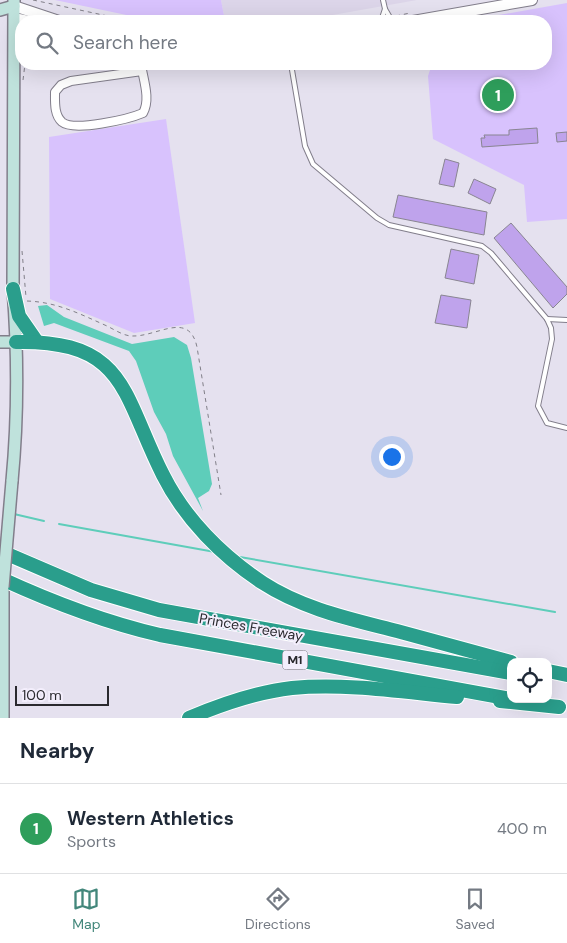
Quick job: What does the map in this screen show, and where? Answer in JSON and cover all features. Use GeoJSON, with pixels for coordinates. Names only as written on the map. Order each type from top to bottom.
{"type":"FeatureCollection","features":[{"type":"Feature","properties":{"kind":"highway"},"geometry":{"type":"LineString","coordinates":[[13,290],[19,316],[36,342]]}},
{"type":"Feature","properties":{"kind":"highway"},"geometry":{"type":"LineString","coordinates":[[16,342],[36,342],[74,348],[90,354],[115,376],[125,389],[164,476],[202,532],[263,583],[287,596],[327,613],[507,661]]}},
{"type":"Feature","properties":{"kind":"highway","name":"Princes Freeway"},"geometry":{"type":"LineString","coordinates":[[0,551],[91,590],[159,610],[507,672]]}},
{"type":"Feature","properties":{"kind":"highway","name":"Princes Freeway"},"geometry":{"type":"LineString","coordinates":[[2,583],[120,626],[160,635],[507,697]]}},
{"type":"Feature","properties":{"kind":"highway"},"geometry":{"type":"LineString","coordinates":[[552,672],[567,675]]}},
{"type":"Feature","properties":{"kind":"highway"},"geometry":{"type":"LineString","coordinates":[[552,681],[567,683]]}},
{"type":"Feature","properties":{"kind":"highway"},"geometry":{"type":"LineString","coordinates":[[189,718],[254,695],[291,688],[327,686],[563,708]]}},
{"type":"Feature","properties":{"kind":"highway"},"geometry":{"type":"LineString","coordinates":[[536,703],[563,708]]}},
{"type":"Feature","properties":{"kind":"main road"},"geometry":{"type":"LineString","coordinates":[[0,10],[14,8]]}},
{"type":"Feature","properties":{"kind":"main road"},"geometry":{"type":"LineString","coordinates":[[0,14],[14,8]]}},
{"type":"Feature","properties":{"kind":"main road"},"geometry":{"type":"LineString","coordinates":[[3,718],[2,583],[15,444],[16,342],[13,290],[14,8]]}},
{"type":"Feature","properties":{"kind":"main road"},"geometry":{"type":"LineString","coordinates":[[0,342],[16,342]]}},
{"type":"Feature","properties":{"kind":"street"},"geometry":{"type":"LineString","coordinates":[[447,15],[532,0]]}},
{"type":"Feature","properties":{"kind":"street"},"geometry":{"type":"LineString","coordinates":[[14,8],[38,15]]}},
{"type":"Feature","properties":{"kind":"street"},"geometry":{"type":"LineString","coordinates":[[126,70],[60,85],[55,92],[57,116],[63,123],[79,126],[143,113],[147,98],[142,70]]}},
{"type":"Feature","properties":{"kind":"lane"},"geometry":{"type":"LineString","coordinates":[[382,15],[383,0]]}},
{"type":"Feature","properties":{"kind":"lane"},"geometry":{"type":"LineString","coordinates":[[384,9],[388,15]]}},
{"type":"Feature","properties":{"kind":"lane"},"geometry":{"type":"LineString","coordinates":[[292,70],[305,146],[313,164],[389,226],[482,246],[491,253],[547,319],[551,328],[552,339],[538,406],[547,423],[567,428]]}},
{"type":"Feature","properties":{"kind":"lane"},"geometry":{"type":"LineString","coordinates":[[547,319],[567,320]]}},
{"type":"Feature","properties":{"kind":"path"},"geometry":{"type":"LineString","coordinates":[[33,0],[103,15]]}},
{"type":"Feature","properties":{"kind":"path"},"geometry":{"type":"LineString","coordinates":[[26,301],[55,304],[128,335],[182,328],[191,332],[195,337],[197,347],[221,495]]}},
{"type":"Feature","properties":{"kind":"shaded area"},"geometry":{"type":"Polygon","coordinates":[[[55,0],[221,0],[224,15],[126,15],[55,0]]]}},
{"type":"Feature","properties":{"kind":"shaded area"},"geometry":{"type":"Polygon","coordinates":[[[221,0],[417,0],[333,15],[224,15],[221,0]]]}},
{"type":"Feature","properties":{"kind":"shaded area"},"geometry":{"type":"Polygon","coordinates":[[[567,3],[567,219],[527,222],[524,185],[433,139],[428,76],[430,70],[552,70],[552,15],[499,15],[567,3]]]}},
{"type":"Feature","properties":{"kind":"shaded area"},"geometry":{"type":"Polygon","coordinates":[[[166,119],[195,323],[134,333],[50,299],[49,137],[166,119]]]}},
{"type":"Feature","properties":{"kind":"shaded area"},"geometry":{"type":"Polygon","coordinates":[[[47,305],[64,317],[132,344],[174,337],[187,345],[191,358],[212,484],[209,491],[198,498],[203,511],[173,456],[166,434],[154,412],[136,361],[129,351],[54,323],[44,326],[38,306],[47,305]]]}},
{"type":"Feature","properties":{"kind":"building"},"geometry":{"type":"Polygon","coordinates":[[[537,128],[538,143],[482,147],[481,138],[485,138],[484,135],[509,135],[509,130],[537,128]]]}},
{"type":"Feature","properties":{"kind":"building"},"geometry":{"type":"Polygon","coordinates":[[[567,132],[567,141],[557,142],[556,133],[567,132]]]}},
{"type":"Feature","properties":{"kind":"building"},"geometry":{"type":"Polygon","coordinates":[[[445,159],[459,163],[454,187],[439,184],[445,159]]]}},
{"type":"Feature","properties":{"kind":"building"},"geometry":{"type":"Polygon","coordinates":[[[474,179],[496,189],[490,204],[468,193],[474,179]]]}},
{"type":"Feature","properties":{"kind":"building"},"geometry":{"type":"Polygon","coordinates":[[[398,195],[487,212],[484,235],[393,217],[398,195]]]}},
{"type":"Feature","properties":{"kind":"building"},"geometry":{"type":"Polygon","coordinates":[[[511,223],[567,287],[567,294],[553,308],[494,238],[511,223]]]}},
{"type":"Feature","properties":{"kind":"building"},"geometry":{"type":"Polygon","coordinates":[[[451,249],[479,255],[474,284],[445,278],[451,249]]]}},
{"type":"Feature","properties":{"kind":"building"},"geometry":{"type":"Polygon","coordinates":[[[441,295],[471,300],[467,328],[435,323],[441,295]]]}},
{"type":"Feature","properties":{"kind":"waterway"},"geometry":{"type":"LineString","coordinates":[[14,514],[44,521]]}},
{"type":"Feature","properties":{"kind":"waterway"},"geometry":{"type":"LineString","coordinates":[[59,524],[215,552]]}},
{"type":"Feature","properties":{"kind":"waterway"},"geometry":{"type":"LineString","coordinates":[[240,557],[555,612]]}},
{"type":"Feature","properties":{"kind":"place","name":"Western Athletics"},"geometry":{"type":"Point","coordinates":[498,95]}}]}
